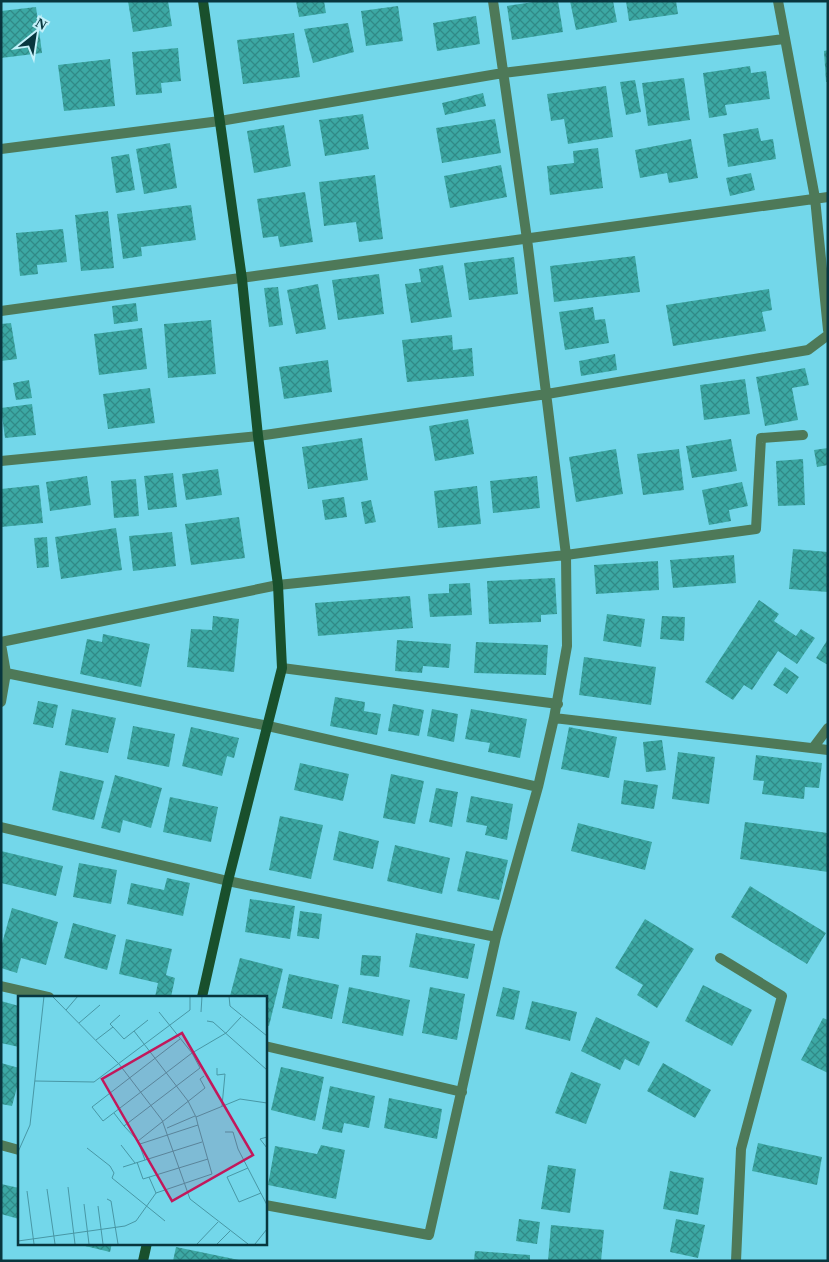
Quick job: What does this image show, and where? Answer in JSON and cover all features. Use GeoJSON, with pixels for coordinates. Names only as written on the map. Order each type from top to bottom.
{"type":"FeatureCollection","features":[{"type":"Feature","properties":{"kind":"street"},"geometry":{"type":"LineString","coordinates":[[202,996],[228,881],[282,668],[278,585],[258,436],[242,279],[203,1]]}},
{"type":"Feature","properties":{"kind":"street"},"geometry":{"type":"LineString","coordinates":[[266,1205],[429,1235],[496,937],[538,786],[558,704],[567,646],[566,555],[527,239],[493,1]]}},
{"type":"Feature","properties":{"kind":"street"},"geometry":{"type":"LineString","coordinates":[[778,1],[816,198],[828,330]]}},
{"type":"Feature","properties":{"kind":"street"},"geometry":{"type":"LineString","coordinates":[[1,149],[220,121],[503,73],[784,40]]}},
{"type":"Feature","properties":{"kind":"street"},"geometry":{"type":"LineString","coordinates":[[1,311],[828,196]]}},
{"type":"Feature","properties":{"kind":"street"},"geometry":{"type":"LineString","coordinates":[[1,461],[258,436],[547,394],[808,350],[828,335]]}},
{"type":"Feature","properties":{"kind":"street"},"geometry":{"type":"LineString","coordinates":[[1,702],[6,673],[1,643],[278,585],[566,555],[756,530],[761,438],[803,435]]}},
{"type":"Feature","properties":{"kind":"street"},"geometry":{"type":"LineString","coordinates":[[282,668],[558,704]]}},
{"type":"Feature","properties":{"kind":"street"},"geometry":{"type":"LineString","coordinates":[[6,673],[268,726],[538,786]]}},
{"type":"Feature","properties":{"kind":"street"},"geometry":{"type":"LineString","coordinates":[[554,718],[828,750]]}},
{"type":"Feature","properties":{"kind":"street"},"geometry":{"type":"LineString","coordinates":[[814,748],[828,728]]}},
{"type":"Feature","properties":{"kind":"street"},"geometry":{"type":"LineString","coordinates":[[1,827],[228,881],[496,937]]}},
{"type":"Feature","properties":{"kind":"street"},"geometry":{"type":"LineString","coordinates":[[720,958],[782,996],[741,1149],[736,1261]]}},
{"type":"Feature","properties":{"kind":"street"},"geometry":{"type":"LineString","coordinates":[[1,986],[46,996]]}},
{"type":"Feature","properties":{"kind":"street"},"geometry":{"type":"LineString","coordinates":[[266,1046],[462,1092]]}},
{"type":"Feature","properties":{"kind":"street"},"geometry":{"type":"LineString","coordinates":[[1,1145],[18,1150]]}},
{"type":"Feature","properties":{"kind":"street"},"geometry":{"type":"LineString","coordinates":[[143,1261],[147,1244]]}},
{"type":"Feature","properties":{"kind":"building"},"geometry":{"type":"Polygon","coordinates":[[[128,1],[168,1],[172,26],[133,32],[128,1]]]}},
{"type":"Feature","properties":{"kind":"building"},"geometry":{"type":"Polygon","coordinates":[[[296,1],[324,1],[326,13],[299,17],[296,1]]]}},
{"type":"Feature","properties":{"kind":"building"},"geometry":{"type":"Polygon","coordinates":[[[540,1],[558,1],[563,32],[512,40],[507,6],[540,1]]]}},
{"type":"Feature","properties":{"kind":"building"},"geometry":{"type":"Polygon","coordinates":[[[570,1],[613,1],[617,22],[576,30],[570,1]]]}},
{"type":"Feature","properties":{"kind":"building"},"geometry":{"type":"Polygon","coordinates":[[[626,1],[676,1],[678,14],[629,21],[626,1]]]}},
{"type":"Feature","properties":{"kind":"building"},"geometry":{"type":"Polygon","coordinates":[[[398,6],[403,41],[366,46],[361,11],[398,6]]]}},
{"type":"Feature","properties":{"kind":"building"},"geometry":{"type":"Polygon","coordinates":[[[36,7],[42,53],[1,58],[1,11],[36,7]]]}},
{"type":"Feature","properties":{"kind":"building"},"geometry":{"type":"Polygon","coordinates":[[[476,16],[480,44],[437,51],[433,23],[476,16]]]}},
{"type":"Feature","properties":{"kind":"building"},"geometry":{"type":"Polygon","coordinates":[[[348,23],[354,52],[313,63],[304,29],[348,23]]]}},
{"type":"Feature","properties":{"kind":"building"},"geometry":{"type":"Polygon","coordinates":[[[294,33],[300,77],[243,84],[237,40],[294,33]]]}},
{"type":"Feature","properties":{"kind":"building"},"geometry":{"type":"Polygon","coordinates":[[[178,48],[181,81],[161,83],[162,93],[136,95],[132,52],[178,48]]]}},
{"type":"Feature","properties":{"kind":"building"},"geometry":{"type":"Polygon","coordinates":[[[828,50],[828,82],[826,82],[824,51],[828,50]]]}},
{"type":"Feature","properties":{"kind":"building"},"geometry":{"type":"Polygon","coordinates":[[[110,59],[115,106],[64,111],[58,65],[110,59]]]}},
{"type":"Feature","properties":{"kind":"building"},"geometry":{"type":"Polygon","coordinates":[[[750,66],[751,73],[766,71],[770,99],[725,105],[727,115],[709,118],[703,73],[750,66]]]}},
{"type":"Feature","properties":{"kind":"building"},"geometry":{"type":"Polygon","coordinates":[[[684,78],[690,120],[648,126],[642,83],[684,78]]]}},
{"type":"Feature","properties":{"kind":"building"},"geometry":{"type":"Polygon","coordinates":[[[635,80],[641,112],[626,115],[620,82],[635,80]]]}},
{"type":"Feature","properties":{"kind":"building"},"geometry":{"type":"Polygon","coordinates":[[[606,86],[613,137],[568,144],[564,119],[551,121],[547,94],[606,86]]]}},
{"type":"Feature","properties":{"kind":"building"},"geometry":{"type":"Polygon","coordinates":[[[483,93],[486,106],[445,115],[442,103],[483,93]]]}},
{"type":"Feature","properties":{"kind":"building"},"geometry":{"type":"Polygon","coordinates":[[[363,114],[369,149],[325,156],[319,120],[363,114]]]}},
{"type":"Feature","properties":{"kind":"building"},"geometry":{"type":"Polygon","coordinates":[[[495,119],[501,153],[442,163],[436,128],[495,119]]]}},
{"type":"Feature","properties":{"kind":"building"},"geometry":{"type":"Polygon","coordinates":[[[284,125],[291,166],[254,173],[247,131],[284,125]]]}},
{"type":"Feature","properties":{"kind":"building"},"geometry":{"type":"Polygon","coordinates":[[[758,128],[761,141],[773,139],[776,159],[728,167],[723,134],[758,128]]]}},
{"type":"Feature","properties":{"kind":"building"},"geometry":{"type":"Polygon","coordinates":[[[691,139],[698,178],[669,183],[667,173],[640,178],[635,150],[691,139]]]}},
{"type":"Feature","properties":{"kind":"building"},"geometry":{"type":"Polygon","coordinates":[[[170,143],[177,188],[144,194],[136,149],[170,143]]]}},
{"type":"Feature","properties":{"kind":"building"},"geometry":{"type":"Polygon","coordinates":[[[598,148],[603,188],[550,195],[547,166],[574,163],[573,151],[598,148]]]}},
{"type":"Feature","properties":{"kind":"building"},"geometry":{"type":"Polygon","coordinates":[[[129,154],[135,190],[116,193],[111,157],[129,154]]]}},
{"type":"Feature","properties":{"kind":"building"},"geometry":{"type":"Polygon","coordinates":[[[501,165],[507,197],[450,208],[444,176],[501,165]]]}},
{"type":"Feature","properties":{"kind":"building"},"geometry":{"type":"Polygon","coordinates":[[[751,173],[755,190],[730,196],[726,178],[751,173]]]}},
{"type":"Feature","properties":{"kind":"building"},"geometry":{"type":"Polygon","coordinates":[[[375,175],[383,239],[359,242],[356,222],[324,226],[319,182],[375,175]]]}},
{"type":"Feature","properties":{"kind":"building"},"geometry":{"type":"Polygon","coordinates":[[[305,192],[313,242],[280,247],[278,236],[263,238],[257,199],[305,192]]]}},
{"type":"Feature","properties":{"kind":"building"},"geometry":{"type":"Polygon","coordinates":[[[191,205],[196,240],[141,247],[142,256],[123,259],[117,214],[191,205]]]}},
{"type":"Feature","properties":{"kind":"building"},"geometry":{"type":"Polygon","coordinates":[[[108,211],[114,268],[81,271],[75,215],[108,211]]]}},
{"type":"Feature","properties":{"kind":"building"},"geometry":{"type":"Polygon","coordinates":[[[63,229],[67,262],[37,265],[38,274],[20,276],[16,233],[63,229]]]}},
{"type":"Feature","properties":{"kind":"building"},"geometry":{"type":"Polygon","coordinates":[[[635,256],[640,292],[554,302],[550,266],[635,256]]]}},
{"type":"Feature","properties":{"kind":"building"},"geometry":{"type":"Polygon","coordinates":[[[514,257],[518,294],[469,300],[464,263],[514,257]]]}},
{"type":"Feature","properties":{"kind":"building"},"geometry":{"type":"Polygon","coordinates":[[[443,265],[452,317],[411,323],[405,284],[421,282],[419,269],[443,265]]]}},
{"type":"Feature","properties":{"kind":"building"},"geometry":{"type":"Polygon","coordinates":[[[379,274],[384,314],[338,320],[332,280],[379,274]]]}},
{"type":"Feature","properties":{"kind":"building"},"geometry":{"type":"Polygon","coordinates":[[[318,284],[326,329],[296,334],[287,290],[318,284]]]}},
{"type":"Feature","properties":{"kind":"building"},"geometry":{"type":"Polygon","coordinates":[[[278,287],[283,325],[269,327],[264,288],[278,287]]]}},
{"type":"Feature","properties":{"kind":"building"},"geometry":{"type":"Polygon","coordinates":[[[769,289],[772,310],[762,312],[766,331],[673,346],[666,305],[769,289]]]}},
{"type":"Feature","properties":{"kind":"building"},"geometry":{"type":"Polygon","coordinates":[[[136,303],[138,321],[114,324],[112,306],[136,303]]]}},
{"type":"Feature","properties":{"kind":"building"},"geometry":{"type":"Polygon","coordinates":[[[593,307],[595,320],[605,319],[609,343],[565,350],[559,312],[593,307]]]}},
{"type":"Feature","properties":{"kind":"building"},"geometry":{"type":"Polygon","coordinates":[[[211,320],[216,374],[168,378],[164,324],[211,320]]]}},
{"type":"Feature","properties":{"kind":"building"},"geometry":{"type":"Polygon","coordinates":[[[11,323],[17,359],[1,361],[1,324],[11,323]]]}},
{"type":"Feature","properties":{"kind":"building"},"geometry":{"type":"Polygon","coordinates":[[[142,328],[147,369],[99,375],[94,334],[142,328]]]}},
{"type":"Feature","properties":{"kind":"building"},"geometry":{"type":"Polygon","coordinates":[[[452,335],[453,350],[472,348],[474,376],[407,382],[402,340],[452,335]]]}},
{"type":"Feature","properties":{"kind":"building"},"geometry":{"type":"Polygon","coordinates":[[[615,354],[617,370],[581,376],[579,361],[615,354]]]}},
{"type":"Feature","properties":{"kind":"building"},"geometry":{"type":"Polygon","coordinates":[[[328,360],[332,392],[284,399],[279,367],[328,360]]]}},
{"type":"Feature","properties":{"kind":"building"},"geometry":{"type":"Polygon","coordinates":[[[805,368],[809,385],[792,388],[798,420],[765,426],[756,377],[805,368]]]}},
{"type":"Feature","properties":{"kind":"building"},"geometry":{"type":"Polygon","coordinates":[[[745,379],[750,414],[704,420],[700,385],[745,379]]]}},
{"type":"Feature","properties":{"kind":"building"},"geometry":{"type":"Polygon","coordinates":[[[29,380],[32,398],[16,400],[13,383],[29,380]]]}},
{"type":"Feature","properties":{"kind":"building"},"geometry":{"type":"Polygon","coordinates":[[[150,388],[155,423],[108,429],[103,394],[150,388]]]}},
{"type":"Feature","properties":{"kind":"building"},"geometry":{"type":"Polygon","coordinates":[[[32,404],[36,435],[5,438],[1,408],[32,404]]]}},
{"type":"Feature","properties":{"kind":"building"},"geometry":{"type":"Polygon","coordinates":[[[468,419],[474,454],[435,461],[429,426],[468,419]]]}},
{"type":"Feature","properties":{"kind":"building"},"geometry":{"type":"Polygon","coordinates":[[[362,438],[368,480],[308,489],[302,447],[362,438]]]}},
{"type":"Feature","properties":{"kind":"building"},"geometry":{"type":"Polygon","coordinates":[[[731,439],[737,471],[692,478],[686,446],[731,439]]]}},
{"type":"Feature","properties":{"kind":"building"},"geometry":{"type":"Polygon","coordinates":[[[828,448],[828,465],[817,467],[814,450],[828,448]]]}},
{"type":"Feature","properties":{"kind":"building"},"geometry":{"type":"Polygon","coordinates":[[[616,449],[623,494],[576,502],[569,457],[616,449]]]}},
{"type":"Feature","properties":{"kind":"building"},"geometry":{"type":"Polygon","coordinates":[[[679,449],[684,490],[643,495],[637,454],[679,449]]]}},
{"type":"Feature","properties":{"kind":"building"},"geometry":{"type":"Polygon","coordinates":[[[803,459],[805,505],[778,506],[776,461],[803,459]]]}},
{"type":"Feature","properties":{"kind":"building"},"geometry":{"type":"Polygon","coordinates":[[[218,469],[222,495],[186,500],[182,474],[218,469]]]}},
{"type":"Feature","properties":{"kind":"building"},"geometry":{"type":"Polygon","coordinates":[[[173,473],[177,507],[148,510],[144,476],[173,473]]]}},
{"type":"Feature","properties":{"kind":"building"},"geometry":{"type":"Polygon","coordinates":[[[87,476],[91,505],[50,511],[46,482],[87,476]]]}},
{"type":"Feature","properties":{"kind":"building"},"geometry":{"type":"Polygon","coordinates":[[[537,476],[540,508],[493,513],[490,481],[537,476]]]}},
{"type":"Feature","properties":{"kind":"building"},"geometry":{"type":"Polygon","coordinates":[[[136,479],[139,516],[114,518],[111,481],[136,479]]]}},
{"type":"Feature","properties":{"kind":"building"},"geometry":{"type":"Polygon","coordinates":[[[742,482],[748,506],[729,510],[731,521],[709,525],[702,490],[742,482]]]}},
{"type":"Feature","properties":{"kind":"building"},"geometry":{"type":"Polygon","coordinates":[[[39,485],[43,523],[1,527],[1,489],[39,485]]]}},
{"type":"Feature","properties":{"kind":"building"},"geometry":{"type":"Polygon","coordinates":[[[477,486],[481,524],[438,528],[434,491],[477,486]]]}},
{"type":"Feature","properties":{"kind":"building"},"geometry":{"type":"Polygon","coordinates":[[[344,497],[347,517],[325,520],[322,500],[344,497]]]}},
{"type":"Feature","properties":{"kind":"building"},"geometry":{"type":"Polygon","coordinates":[[[371,500],[376,522],[365,524],[361,502],[371,500]]]}},
{"type":"Feature","properties":{"kind":"building"},"geometry":{"type":"Polygon","coordinates":[[[239,517],[245,558],[191,565],[185,524],[239,517]]]}},
{"type":"Feature","properties":{"kind":"building"},"geometry":{"type":"Polygon","coordinates":[[[116,528],[122,570],[61,579],[55,537],[116,528]]]}},
{"type":"Feature","properties":{"kind":"building"},"geometry":{"type":"Polygon","coordinates":[[[172,532],[176,566],[133,571],[129,536],[172,532]]]}},
{"type":"Feature","properties":{"kind":"building"},"geometry":{"type":"Polygon","coordinates":[[[47,537],[49,567],[37,568],[34,538],[47,537]]]}},
{"type":"Feature","properties":{"kind":"building"},"geometry":{"type":"Polygon","coordinates":[[[793,549],[828,552],[828,592],[789,589],[793,549]]]}},
{"type":"Feature","properties":{"kind":"building"},"geometry":{"type":"Polygon","coordinates":[[[734,555],[736,583],[673,588],[670,560],[734,555]]]}},
{"type":"Feature","properties":{"kind":"building"},"geometry":{"type":"Polygon","coordinates":[[[658,561],[659,590],[596,594],[594,565],[658,561]]]}},
{"type":"Feature","properties":{"kind":"building"},"geometry":{"type":"Polygon","coordinates":[[[555,578],[557,614],[541,615],[541,622],[489,624],[487,581],[555,578]]]}},
{"type":"Feature","properties":{"kind":"building"},"geometry":{"type":"Polygon","coordinates":[[[470,583],[472,615],[430,617],[428,594],[449,593],[449,584],[470,583]]]}},
{"type":"Feature","properties":{"kind":"building"},"geometry":{"type":"Polygon","coordinates":[[[410,596],[413,628],[318,636],[315,603],[410,596]]]}},
{"type":"Feature","properties":{"kind":"building"},"geometry":{"type":"Polygon","coordinates":[[[759,600],[779,614],[774,621],[796,636],[801,629],[815,638],[797,664],[778,651],[752,690],[744,685],[733,700],[705,682],[759,600]]]}},
{"type":"Feature","properties":{"kind":"building"},"geometry":{"type":"Polygon","coordinates":[[[607,614],[645,619],[641,647],[603,641],[607,614]]]}},
{"type":"Feature","properties":{"kind":"building"},"geometry":{"type":"Polygon","coordinates":[[[213,616],[239,619],[234,672],[187,667],[191,629],[212,630],[213,616]]]}},
{"type":"Feature","properties":{"kind":"building"},"geometry":{"type":"Polygon","coordinates":[[[662,616],[685,617],[684,641],[660,639],[662,616]]]}},
{"type":"Feature","properties":{"kind":"building"},"geometry":{"type":"Polygon","coordinates":[[[103,634],[150,644],[141,687],[80,674],[87,639],[102,642],[103,634]]]}},
{"type":"Feature","properties":{"kind":"building"},"geometry":{"type":"Polygon","coordinates":[[[828,639],[828,665],[816,658],[828,639]]]}},
{"type":"Feature","properties":{"kind":"building"},"geometry":{"type":"Polygon","coordinates":[[[397,640],[451,644],[449,668],[423,666],[422,673],[395,671],[397,640]]]}},
{"type":"Feature","properties":{"kind":"building"},"geometry":{"type":"Polygon","coordinates":[[[476,642],[548,645],[546,675],[474,673],[476,642]]]}},
{"type":"Feature","properties":{"kind":"building"},"geometry":{"type":"Polygon","coordinates":[[[584,657],[656,667],[651,705],[579,695],[584,657]]]}},
{"type":"Feature","properties":{"kind":"building"},"geometry":{"type":"Polygon","coordinates":[[[785,667],[799,677],[787,694],[773,685],[785,667]]]}},
{"type":"Feature","properties":{"kind":"building"},"geometry":{"type":"Polygon","coordinates":[[[335,697],[365,702],[364,711],[381,714],[377,735],[330,726],[335,697]]]}},
{"type":"Feature","properties":{"kind":"building"},"geometry":{"type":"Polygon","coordinates":[[[38,701],[58,705],[53,728],[33,724],[38,701]]]}},
{"type":"Feature","properties":{"kind":"building"},"geometry":{"type":"Polygon","coordinates":[[[393,704],[424,710],[419,736],[388,731],[393,704]]]}},
{"type":"Feature","properties":{"kind":"building"},"geometry":{"type":"Polygon","coordinates":[[[72,709],[116,718],[108,753],[65,745],[72,709]]]}},
{"type":"Feature","properties":{"kind":"building"},"geometry":{"type":"Polygon","coordinates":[[[432,709],[458,714],[454,742],[427,736],[432,709]]]}},
{"type":"Feature","properties":{"kind":"building"},"geometry":{"type":"Polygon","coordinates":[[[471,709],[527,719],[520,758],[488,752],[490,743],[465,739],[471,709]]]}},
{"type":"Feature","properties":{"kind":"building"},"geometry":{"type":"Polygon","coordinates":[[[133,726],[175,734],[169,767],[127,759],[133,726]]]}},
{"type":"Feature","properties":{"kind":"building"},"geometry":{"type":"Polygon","coordinates":[[[191,727],[239,738],[234,758],[227,756],[222,776],[182,766],[191,727]]]}},
{"type":"Feature","properties":{"kind":"building"},"geometry":{"type":"Polygon","coordinates":[[[569,727],[617,737],[609,778],[561,769],[569,727]]]}},
{"type":"Feature","properties":{"kind":"building"},"geometry":{"type":"Polygon","coordinates":[[[662,740],[666,770],[646,772],[643,742],[662,740]]]}},
{"type":"Feature","properties":{"kind":"building"},"geometry":{"type":"Polygon","coordinates":[[[678,752],[715,757],[709,804],[672,799],[678,752]]]}},
{"type":"Feature","properties":{"kind":"building"},"geometry":{"type":"Polygon","coordinates":[[[756,755],[822,763],[819,788],[805,787],[804,799],[762,794],[764,781],[753,780],[756,755]]]}},
{"type":"Feature","properties":{"kind":"building"},"geometry":{"type":"Polygon","coordinates":[[[300,763],[349,774],[343,801],[294,790],[300,763]]]}},
{"type":"Feature","properties":{"kind":"building"},"geometry":{"type":"Polygon","coordinates":[[[60,771],[104,781],[94,820],[52,810],[60,771]]]}},
{"type":"Feature","properties":{"kind":"building"},"geometry":{"type":"Polygon","coordinates":[[[391,774],[424,781],[415,824],[383,818],[391,774]]]}},
{"type":"Feature","properties":{"kind":"building"},"geometry":{"type":"Polygon","coordinates":[[[115,775],[162,788],[151,828],[123,820],[120,833],[101,828],[115,775]]]}},
{"type":"Feature","properties":{"kind":"building"},"geometry":{"type":"Polygon","coordinates":[[[624,780],[658,785],[654,809],[621,804],[624,780]]]}},
{"type":"Feature","properties":{"kind":"building"},"geometry":{"type":"Polygon","coordinates":[[[436,788],[458,792],[452,827],[429,822],[436,788]]]}},
{"type":"Feature","properties":{"kind":"building"},"geometry":{"type":"Polygon","coordinates":[[[471,796],[513,804],[507,840],[485,835],[487,826],[466,822],[471,796]]]}},
{"type":"Feature","properties":{"kind":"building"},"geometry":{"type":"Polygon","coordinates":[[[170,797],[218,807],[211,842],[163,832],[170,797]]]}},
{"type":"Feature","properties":{"kind":"building"},"geometry":{"type":"Polygon","coordinates":[[[280,816],[323,825],[311,879],[269,870],[280,816]]]}},
{"type":"Feature","properties":{"kind":"building"},"geometry":{"type":"Polygon","coordinates":[[[745,822],[828,833],[828,872],[740,859],[745,822]]]}},
{"type":"Feature","properties":{"kind":"building"},"geometry":{"type":"Polygon","coordinates":[[[578,823],[652,842],[645,870],[571,851],[578,823]]]}},
{"type":"Feature","properties":{"kind":"building"},"geometry":{"type":"Polygon","coordinates":[[[339,831],[379,841],[373,869],[333,860],[339,831]]]}},
{"type":"Feature","properties":{"kind":"building"},"geometry":{"type":"Polygon","coordinates":[[[395,845],[450,858],[442,894],[387,881],[395,845]]]}},
{"type":"Feature","properties":{"kind":"building"},"geometry":{"type":"Polygon","coordinates":[[[1,851],[63,866],[56,896],[1,883],[1,851]]]}},
{"type":"Feature","properties":{"kind":"building"},"geometry":{"type":"Polygon","coordinates":[[[466,851],[508,860],[499,900],[457,891],[466,851]]]}},
{"type":"Feature","properties":{"kind":"building"},"geometry":{"type":"Polygon","coordinates":[[[79,863],[117,870],[111,904],[73,897],[79,863]]]}},
{"type":"Feature","properties":{"kind":"building"},"geometry":{"type":"Polygon","coordinates":[[[167,878],[190,883],[183,916],[127,904],[131,883],[164,890],[167,878]]]}},
{"type":"Feature","properties":{"kind":"building"},"geometry":{"type":"Polygon","coordinates":[[[750,886],[826,933],[807,964],[731,917],[750,886]]]}},
{"type":"Feature","properties":{"kind":"building"},"geometry":{"type":"Polygon","coordinates":[[[250,899],[295,906],[290,939],[245,932],[250,899]]]}},
{"type":"Feature","properties":{"kind":"building"},"geometry":{"type":"Polygon","coordinates":[[[12,908],[58,922],[46,965],[21,958],[17,973],[1,968],[1,947],[12,908]]]}},
{"type":"Feature","properties":{"kind":"building"},"geometry":{"type":"Polygon","coordinates":[[[300,911],[322,914],[319,939],[297,936],[300,911]]]}},
{"type":"Feature","properties":{"kind":"building"},"geometry":{"type":"Polygon","coordinates":[[[645,919],[694,949],[657,1008],[637,995],[643,985],[615,968],[645,919]]]}},
{"type":"Feature","properties":{"kind":"building"},"geometry":{"type":"Polygon","coordinates":[[[73,923],[116,935],[107,970],[64,958],[73,923]]]}},
{"type":"Feature","properties":{"kind":"building"},"geometry":{"type":"Polygon","coordinates":[[[416,933],[475,944],[468,979],[409,967],[416,933]]]}},
{"type":"Feature","properties":{"kind":"building"},"geometry":{"type":"Polygon","coordinates":[[[126,939],[172,949],[166,975],[175,978],[171,996],[155,996],[158,983],[119,974],[126,939]]]}},
{"type":"Feature","properties":{"kind":"building"},"geometry":{"type":"Polygon","coordinates":[[[362,955],[381,956],[379,977],[360,975],[362,955]]]}},
{"type":"Feature","properties":{"kind":"building"},"geometry":{"type":"Polygon","coordinates":[[[240,958],[283,969],[269,1026],[266,1025],[266,996],[230,996],[240,958]]]}},
{"type":"Feature","properties":{"kind":"building"},"geometry":{"type":"Polygon","coordinates":[[[289,974],[339,985],[332,1019],[282,1008],[289,974]]]}},
{"type":"Feature","properties":{"kind":"building"},"geometry":{"type":"Polygon","coordinates":[[[703,985],[752,1010],[732,1046],[685,1021],[703,985]]]}},
{"type":"Feature","properties":{"kind":"building"},"geometry":{"type":"Polygon","coordinates":[[[349,987],[410,1000],[403,1036],[342,1023],[349,987]]]}},
{"type":"Feature","properties":{"kind":"building"},"geometry":{"type":"Polygon","coordinates":[[[430,987],[465,994],[457,1040],[422,1033],[430,987]]]}},
{"type":"Feature","properties":{"kind":"building"},"geometry":{"type":"Polygon","coordinates":[[[503,987],[520,991],[514,1020],[496,1016],[503,987]]]}},
{"type":"Feature","properties":{"kind":"building"},"geometry":{"type":"Polygon","coordinates":[[[1,1001],[18,1006],[18,1047],[1,1043],[1,1001]]]}},
{"type":"Feature","properties":{"kind":"building"},"geometry":{"type":"Polygon","coordinates":[[[532,1001],[577,1012],[570,1041],[525,1029],[532,1001]]]}},
{"type":"Feature","properties":{"kind":"building"},"geometry":{"type":"Polygon","coordinates":[[[596,1017],[650,1042],[639,1066],[625,1059],[620,1070],[581,1051],[596,1017]]]}},
{"type":"Feature","properties":{"kind":"building"},"geometry":{"type":"Polygon","coordinates":[[[823,1018],[828,1020],[828,1073],[801,1060],[823,1018]]]}},
{"type":"Feature","properties":{"kind":"building"},"geometry":{"type":"Polygon","coordinates":[[[1,1063],[18,1068],[18,1084],[12,1106],[1,1104],[1,1063]]]}},
{"type":"Feature","properties":{"kind":"building"},"geometry":{"type":"Polygon","coordinates":[[[663,1063],[711,1090],[695,1118],[647,1091],[663,1063]]]}},
{"type":"Feature","properties":{"kind":"building"},"geometry":{"type":"Polygon","coordinates":[[[281,1067],[324,1077],[315,1121],[271,1110],[281,1067]]]}},
{"type":"Feature","properties":{"kind":"building"},"geometry":{"type":"Polygon","coordinates":[[[571,1072],[601,1084],[586,1124],[555,1113],[571,1072]]]}},
{"type":"Feature","properties":{"kind":"building"},"geometry":{"type":"Polygon","coordinates":[[[330,1086],[375,1096],[369,1128],[344,1123],[342,1133],[322,1129],[330,1086]]]}},
{"type":"Feature","properties":{"kind":"building"},"geometry":{"type":"Polygon","coordinates":[[[389,1098],[442,1109],[437,1139],[384,1128],[389,1098]]]}},
{"type":"Feature","properties":{"kind":"building"},"geometry":{"type":"Polygon","coordinates":[[[758,1143],[822,1157],[817,1185],[752,1171],[758,1143]]]}},
{"type":"Feature","properties":{"kind":"building"},"geometry":{"type":"Polygon","coordinates":[[[321,1145],[345,1150],[336,1199],[268,1185],[275,1146],[317,1154],[321,1145]]]}},
{"type":"Feature","properties":{"kind":"building"},"geometry":{"type":"Polygon","coordinates":[[[548,1165],[576,1169],[570,1213],[541,1209],[548,1165]]]}},
{"type":"Feature","properties":{"kind":"building"},"geometry":{"type":"Polygon","coordinates":[[[670,1171],[704,1178],[698,1215],[663,1209],[670,1171]]]}},
{"type":"Feature","properties":{"kind":"building"},"geometry":{"type":"Polygon","coordinates":[[[1,1184],[18,1188],[18,1219],[1,1214],[1,1184]]]}},
{"type":"Feature","properties":{"kind":"building"},"geometry":{"type":"Polygon","coordinates":[[[519,1219],[540,1222],[537,1244],[516,1241],[519,1219]]]}},
{"type":"Feature","properties":{"kind":"building"},"geometry":{"type":"Polygon","coordinates":[[[676,1219],[705,1225],[698,1258],[670,1252],[676,1219]]]}},
{"type":"Feature","properties":{"kind":"building"},"geometry":{"type":"Polygon","coordinates":[[[551,1225],[604,1230],[601,1261],[548,1261],[551,1225]]]}},
{"type":"Feature","properties":{"kind":"building"},"geometry":{"type":"Polygon","coordinates":[[[82,1244],[112,1244],[110,1252],[82,1244]]]}},
{"type":"Feature","properties":{"kind":"building"},"geometry":{"type":"Polygon","coordinates":[[[176,1247],[239,1260],[173,1261],[176,1247]]]}},
{"type":"Feature","properties":{"kind":"building"},"geometry":{"type":"Polygon","coordinates":[[[475,1251],[530,1255],[530,1261],[474,1261],[475,1251]]]}}]}
